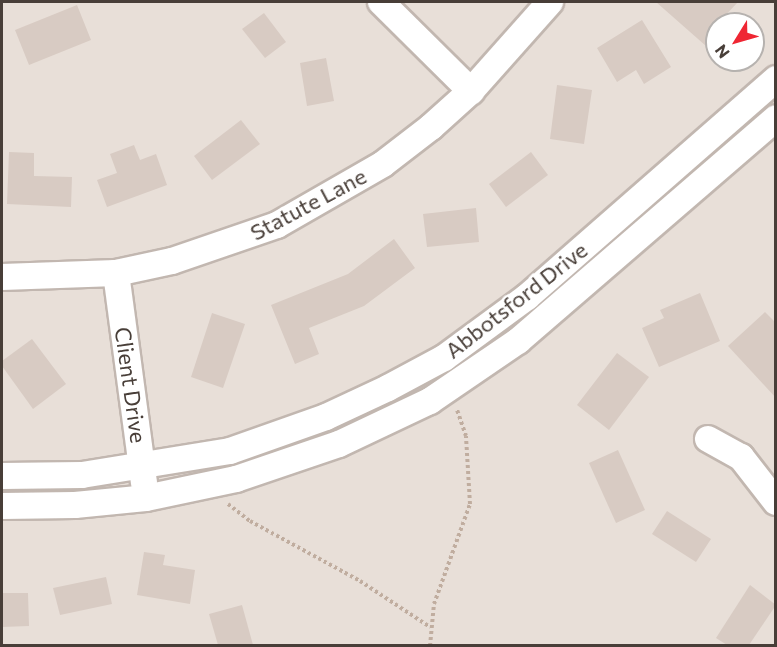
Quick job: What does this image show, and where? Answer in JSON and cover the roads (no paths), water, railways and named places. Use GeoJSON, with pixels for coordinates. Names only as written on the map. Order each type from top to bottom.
{"type":"FeatureCollection","features":[{"type":"Feature","properties":{"kind":"street"},"geometry":{"type":"LineString","coordinates":[[381,2],[471,91]]}},
{"type":"Feature","properties":{"kind":"street","name":"Statute Lane"},"geometry":{"type":"LineString","coordinates":[[2,278],[116,273],[172,261],[277,225],[383,164],[471,91],[550,2]]}},
{"type":"Feature","properties":{"kind":"street","name":"Abbotsford Drive"},"geometry":{"type":"LineString","coordinates":[[2,476],[82,475],[230,451],[326,417],[444,358],[527,297],[776,79]]}},
{"type":"Feature","properties":{"kind":"street","name":"Abbotsford Drive"},"geometry":{"type":"LineString","coordinates":[[2,506],[75,505],[146,498],[279,467],[339,444],[430,401],[518,341],[776,118]]}},
{"type":"Feature","properties":{"kind":"street","name":"Client Drive"},"geometry":{"type":"LineString","coordinates":[[116,273],[146,498]]}},
{"type":"Feature","properties":{"kind":"street"},"geometry":{"type":"LineString","coordinates":[[708,439],[741,457],[776,502]]}}]}
